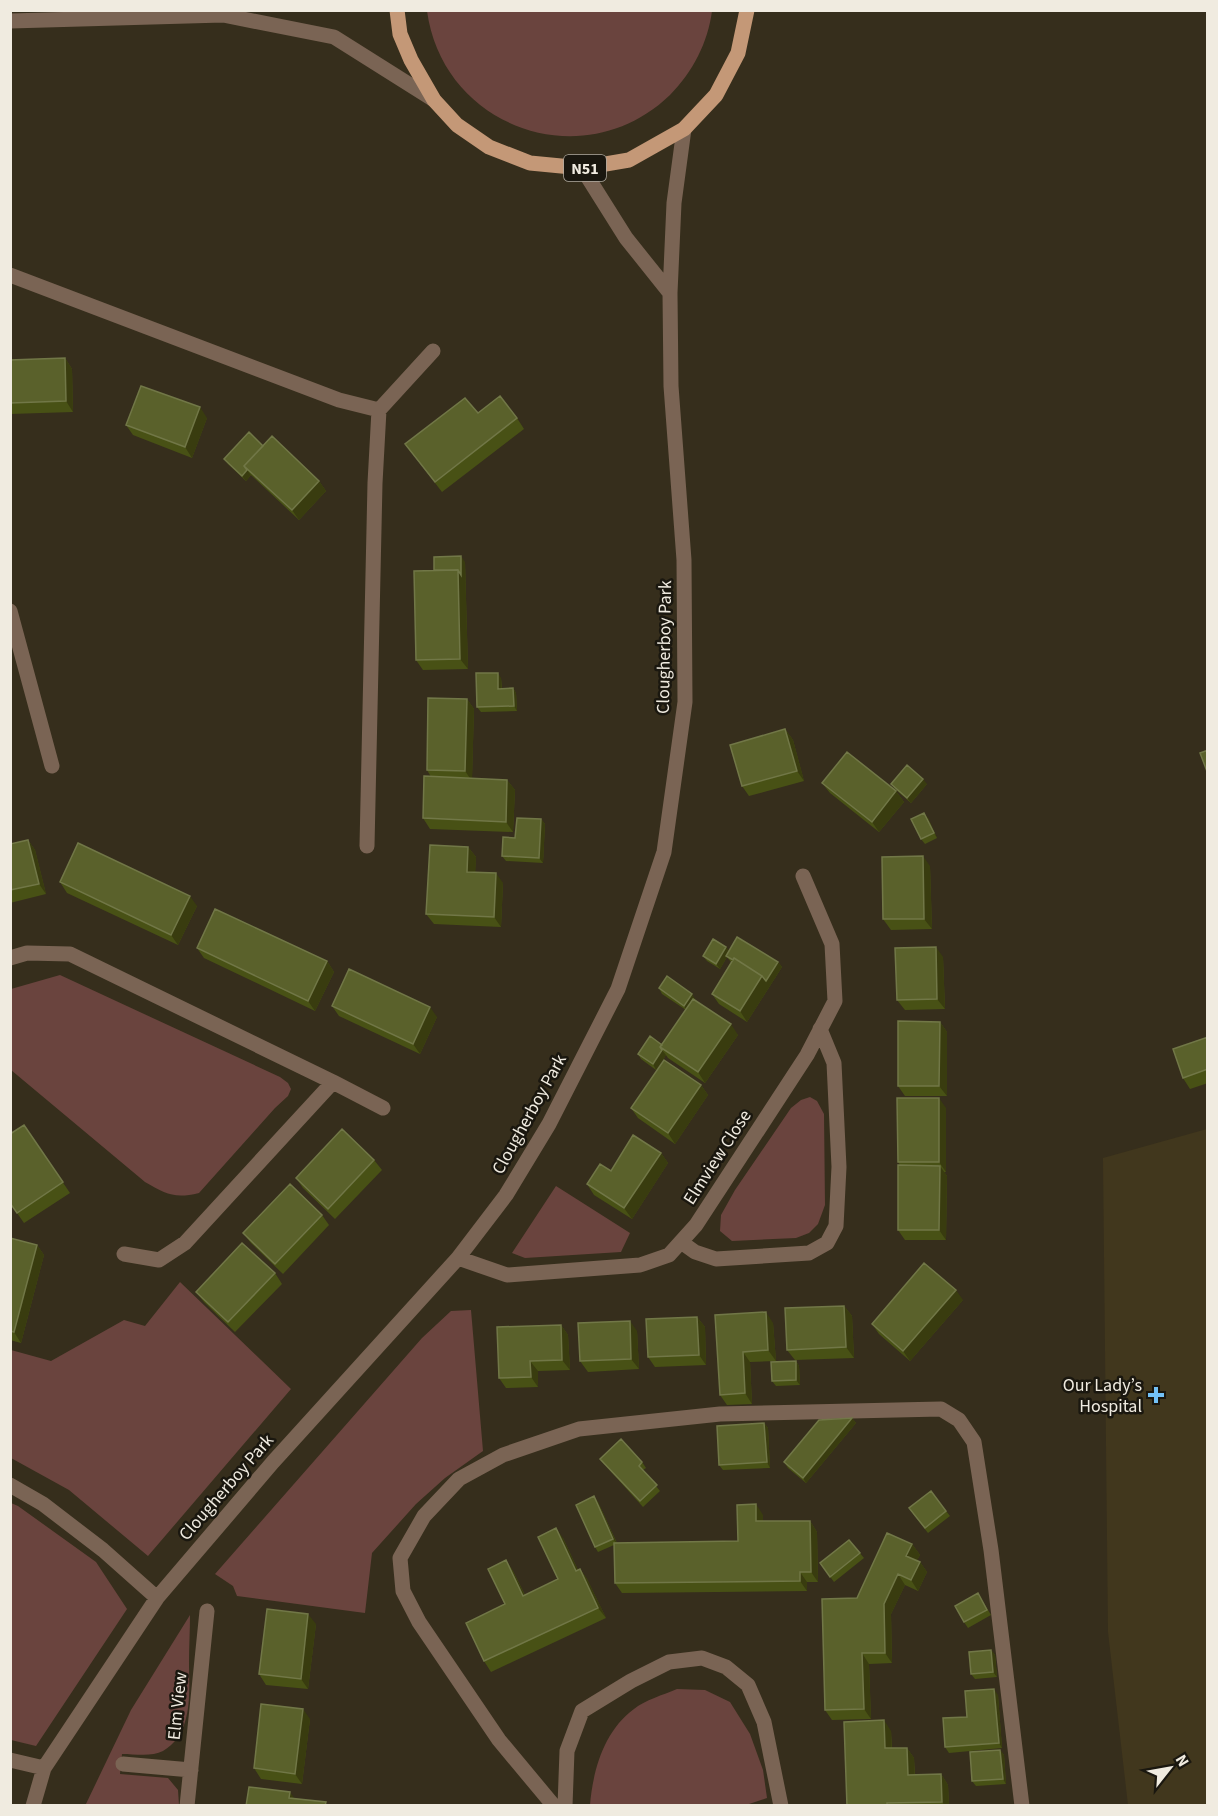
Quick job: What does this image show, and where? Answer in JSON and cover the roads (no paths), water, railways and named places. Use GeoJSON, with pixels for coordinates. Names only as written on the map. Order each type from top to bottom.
{"type":"FeatureCollection","features":[{"type":"Feature","properties":{"kind":"main road","name":"N51"},"geometry":{"type":"LineString","coordinates":[[398,10],[400,34],[411,60],[434,100],[458,125],[489,147],[530,163],[582,168],[629,159],[684,129],[716,94],[738,53],[752,12]]}},
{"type":"Feature","properties":{"kind":"street"},"geometry":{"type":"LineString","coordinates":[[10,21],[229,13],[334,37],[434,100]]}},
{"type":"Feature","properties":{"kind":"street","name":"Clougherboy Park"},"geometry":{"type":"LineString","coordinates":[[33,1806],[44,1768],[157,1598],[273,1462],[458,1258],[506,1195],[549,1124],[618,989],[664,852],[685,702],[684,560],[671,386],[670,293],[674,203],[684,129]]}},
{"type":"Feature","properties":{"kind":"street"},"geometry":{"type":"LineString","coordinates":[[582,168],[626,238],[670,293]]}},
{"type":"Feature","properties":{"kind":"street"},"geometry":{"type":"LineString","coordinates":[[10,275],[339,400],[379,410]]}},
{"type":"Feature","properties":{"kind":"street"},"geometry":{"type":"LineString","coordinates":[[367,846],[375,483],[379,410],[433,351]]}},
{"type":"Feature","properties":{"kind":"street"},"geometry":{"type":"LineString","coordinates":[[10,611],[52,766]]}},
{"type":"Feature","properties":{"kind":"street","name":"Elmview Close"},"geometry":{"type":"LineString","coordinates":[[458,1258],[507,1275],[640,1264],[669,1256],[696,1225],[716,1195],[807,1055],[835,1001],[832,944],[803,876]]}},
{"type":"Feature","properties":{"kind":"street"},"geometry":{"type":"LineString","coordinates":[[10,958],[27,953],[70,954],[383,1108]]}},
{"type":"Feature","properties":{"kind":"street"},"geometry":{"type":"LineString","coordinates":[[681,1242],[696,1252],[716,1259],[809,1252],[827,1243],[836,1226],[839,1167],[834,1063],[820,1029]]}},
{"type":"Feature","properties":{"kind":"street"},"geometry":{"type":"LineString","coordinates":[[124,1254],[159,1260],[186,1243],[333,1082]]}},
{"type":"Feature","properties":{"kind":"street"},"geometry":{"type":"LineString","coordinates":[[554,1806],[499,1740],[420,1622],[403,1591],[400,1558],[424,1516],[459,1479],[503,1455],[579,1429],[720,1414],[940,1409],[959,1420],[974,1442],[991,1550],[1022,1806]]}},
{"type":"Feature","properties":{"kind":"street"},"geometry":{"type":"LineString","coordinates":[[10,1485],[43,1504],[102,1550],[157,1598]]}},
{"type":"Feature","properties":{"kind":"street","name":"Elm View"},"geometry":{"type":"LineString","coordinates":[[187,1806],[207,1611]]}},
{"type":"Feature","properties":{"kind":"street"},"geometry":{"type":"LineString","coordinates":[[565,1806],[567,1751],[582,1711],[631,1681],[669,1662],[702,1658],[726,1667],[748,1685],[764,1722],[781,1806]]}},
{"type":"Feature","properties":{"kind":"street"},"geometry":{"type":"LineString","coordinates":[[10,1760],[44,1768]]}},
{"type":"Feature","properties":{"kind":"street"},"geometry":{"type":"LineString","coordinates":[[123,1764],[191,1770]]}},
{"type":"Feature","properties":{"kind":"place","name":"Our Lady’s Hospital"},"geometry":{"type":"Point","coordinates":[1156,1395]}}]}
